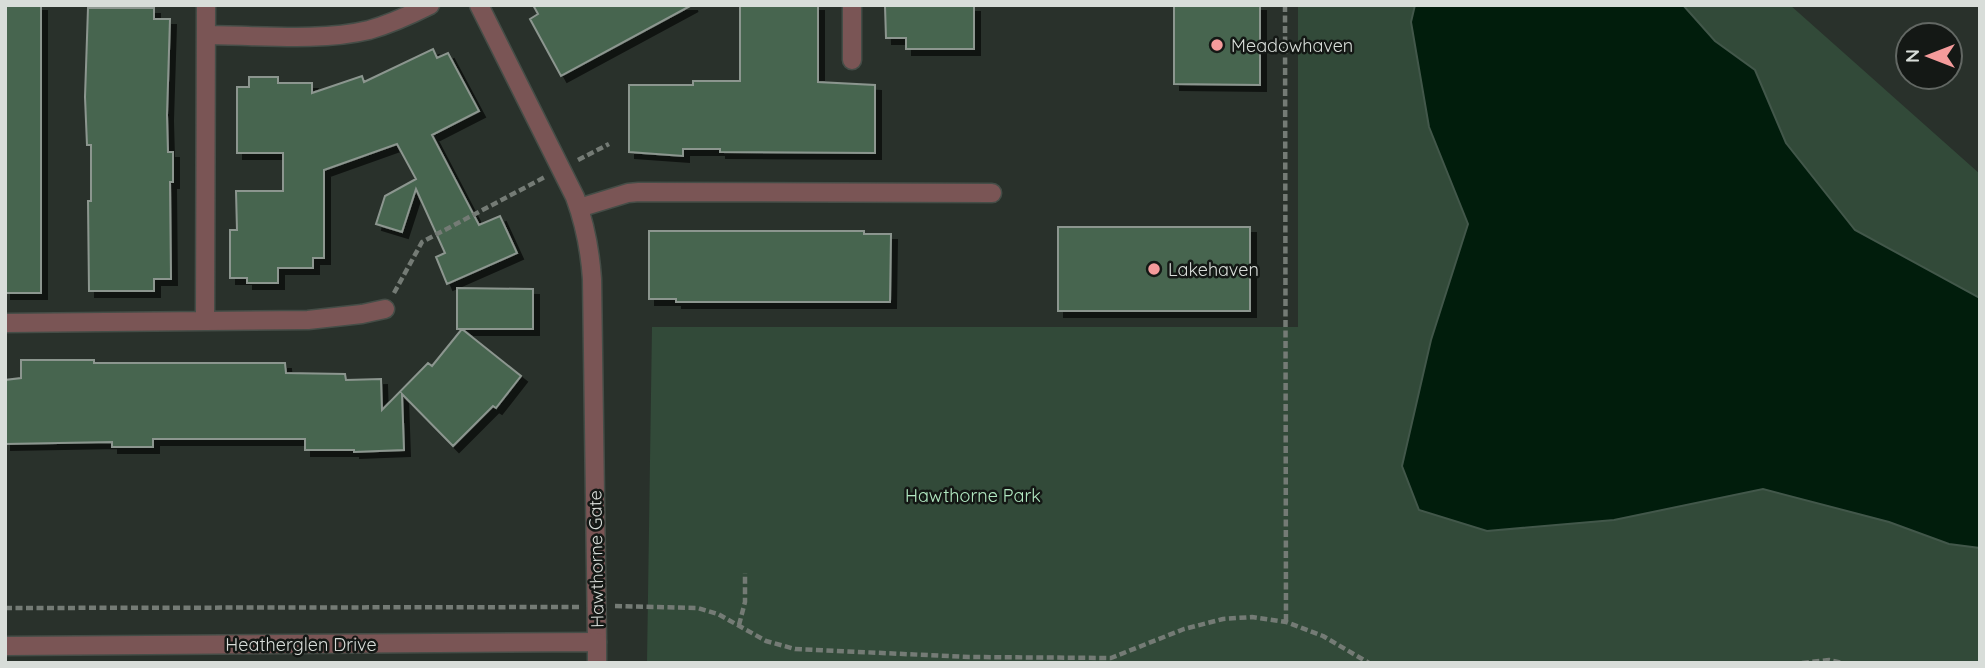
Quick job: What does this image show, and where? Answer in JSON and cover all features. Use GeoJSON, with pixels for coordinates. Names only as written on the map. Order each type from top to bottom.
{"type":"FeatureCollection","features":[{"type":"Feature","properties":{"kind":"street"},"geometry":{"type":"LineString","coordinates":[[205,321],[206,5]]}},
{"type":"Feature","properties":{"kind":"street"},"geometry":{"type":"LineString","coordinates":[[206,35],[299,36],[345,33],[384,25],[430,5]]}},
{"type":"Feature","properties":{"kind":"street","name":"Hawthorne Gate"},"geometry":{"type":"LineString","coordinates":[[479,5],[579,208],[589,249],[592,279],[597,663]]}},
{"type":"Feature","properties":{"kind":"street"},"geometry":{"type":"LineString","coordinates":[[852,5],[852,60]]}},
{"type":"Feature","properties":{"kind":"street"},"geometry":{"type":"LineString","coordinates":[[579,208],[639,192],[992,193]]}},
{"type":"Feature","properties":{"kind":"street"},"geometry":{"type":"LineString","coordinates":[[5,323],[307,320],[385,309]]}},
{"type":"Feature","properties":{"kind":"street","name":"Heatherglen Drive"},"geometry":{"type":"LineString","coordinates":[[5,646],[597,642]]}},
{"type":"Feature","properties":{"kind":"path"},"geometry":{"type":"LineString","coordinates":[[1285,5],[1286,622]]}},
{"type":"Feature","properties":{"kind":"path"},"geometry":{"type":"LineString","coordinates":[[385,309],[422,242],[609,144]]}},
{"type":"Feature","properties":{"kind":"path"},"geometry":{"type":"LineString","coordinates":[[739,625],[745,602],[745,573]]}},
{"type":"Feature","properties":{"kind":"path"},"geometry":{"type":"LineString","coordinates":[[641,606],[698,608],[718,614],[766,641],[794,649],[969,657],[1111,657],[1184,629],[1223,619],[1252,617],[1286,622],[1323,636],[1369,663]]}},
{"type":"Feature","properties":{"kind":"path"},"geometry":{"type":"LineString","coordinates":[[5,608],[566,607]]}},
{"type":"Feature","properties":{"kind":"path"},"geometry":{"type":"LineString","coordinates":[[1124,653],[1124,663]]}},
{"type":"Feature","properties":{"kind":"path"},"geometry":{"type":"LineString","coordinates":[[1802,663],[1829,660],[1842,663]]}},
{"type":"Feature","properties":{"kind":"green space","name":"Hawthorne Park"},"geometry":{"type":"Polygon","coordinates":[[[1298,5],[1790,5],[1980,174],[1980,663],[647,663],[652,327],[1298,327],[1298,5]]]}},
{"type":"Feature","properties":{"kind":"shaded area"},"geometry":{"type":"Polygon","coordinates":[[[1415,5],[1683,5],[1715,41],[1755,70],[1786,143],[1855,230],[1980,298],[1980,548],[1949,544],[1889,522],[1763,489],[1614,520],[1487,531],[1419,510],[1402,466],[1431,340],[1468,224],[1429,127],[1411,22],[1415,5]]]}},
{"type":"Feature","properties":{"kind":"building"},"geometry":{"type":"Polygon","coordinates":[[[5,5],[41,5],[41,293],[5,293],[5,5]]]}},
{"type":"Feature","properties":{"kind":"building"},"geometry":{"type":"Polygon","coordinates":[[[533,5],[692,5],[561,76],[530,19],[538,14],[533,5]]]}},
{"type":"Feature","properties":{"kind":"building"},"geometry":{"type":"Polygon","coordinates":[[[740,5],[818,5],[818,82],[875,85],[875,153],[720,152],[720,149],[683,149],[683,156],[629,152],[629,85],[693,85],[693,81],[740,81],[740,5]]]}},
{"type":"Feature","properties":{"kind":"building","name":"Meadowhaven"},"geometry":{"type":"Polygon","coordinates":[[[1174,5],[1260,5],[1260,85],[1174,84],[1174,5]]]}},
{"type":"Feature","properties":{"kind":"building"},"geometry":{"type":"Polygon","coordinates":[[[885,6],[974,6],[974,49],[906,49],[906,38],[886,38],[885,6]]]}},
{"type":"Feature","properties":{"kind":"building"},"geometry":{"type":"Polygon","coordinates":[[[88,8],[154,8],[154,19],[170,19],[167,115],[168,152],[173,152],[173,182],[170,182],[171,279],[154,279],[154,291],[89,291],[88,201],[91,201],[91,145],[87,145],[85,97],[88,8]]]}},
{"type":"Feature","properties":{"kind":"building"},"geometry":{"type":"Polygon","coordinates":[[[433,49],[437,58],[448,53],[479,111],[432,135],[479,225],[500,216],[517,253],[447,284],[436,257],[445,253],[416,189],[402,232],[376,224],[385,196],[416,179],[397,144],[324,170],[324,258],[313,258],[313,268],[278,268],[278,283],[247,283],[247,278],[230,278],[230,230],[237,230],[236,191],[283,191],[283,153],[237,153],[237,87],[249,87],[249,77],[278,77],[278,83],[312,83],[312,93],[362,76],[364,82],[433,49]]]}},
{"type":"Feature","properties":{"kind":"building","name":"Lakehaven"},"geometry":{"type":"Polygon","coordinates":[[[1058,227],[1250,227],[1250,311],[1058,311],[1058,227]]]}},
{"type":"Feature","properties":{"kind":"building"},"geometry":{"type":"Polygon","coordinates":[[[649,231],[864,231],[864,234],[891,234],[890,302],[676,302],[676,299],[649,299],[649,231]]]}},
{"type":"Feature","properties":{"kind":"building"},"geometry":{"type":"Polygon","coordinates":[[[457,288],[533,289],[533,329],[457,329],[457,288]]]}},
{"type":"Feature","properties":{"kind":"building"},"geometry":{"type":"Polygon","coordinates":[[[462,329],[521,376],[496,408],[493,406],[453,446],[402,394],[404,450],[305,450],[305,439],[153,439],[153,447],[112,447],[112,442],[5,444],[5,380],[21,378],[21,360],[94,360],[94,363],[285,363],[286,373],[345,374],[346,380],[381,379],[382,410],[428,363],[432,366],[462,329]]]}},
{"type":"Feature","properties":{"kind":"place","name":"Meadowhaven"},"geometry":{"type":"Point","coordinates":[1217,45]}},
{"type":"Feature","properties":{"kind":"place","name":"Lakehaven"},"geometry":{"type":"Point","coordinates":[1154,269]}}]}
